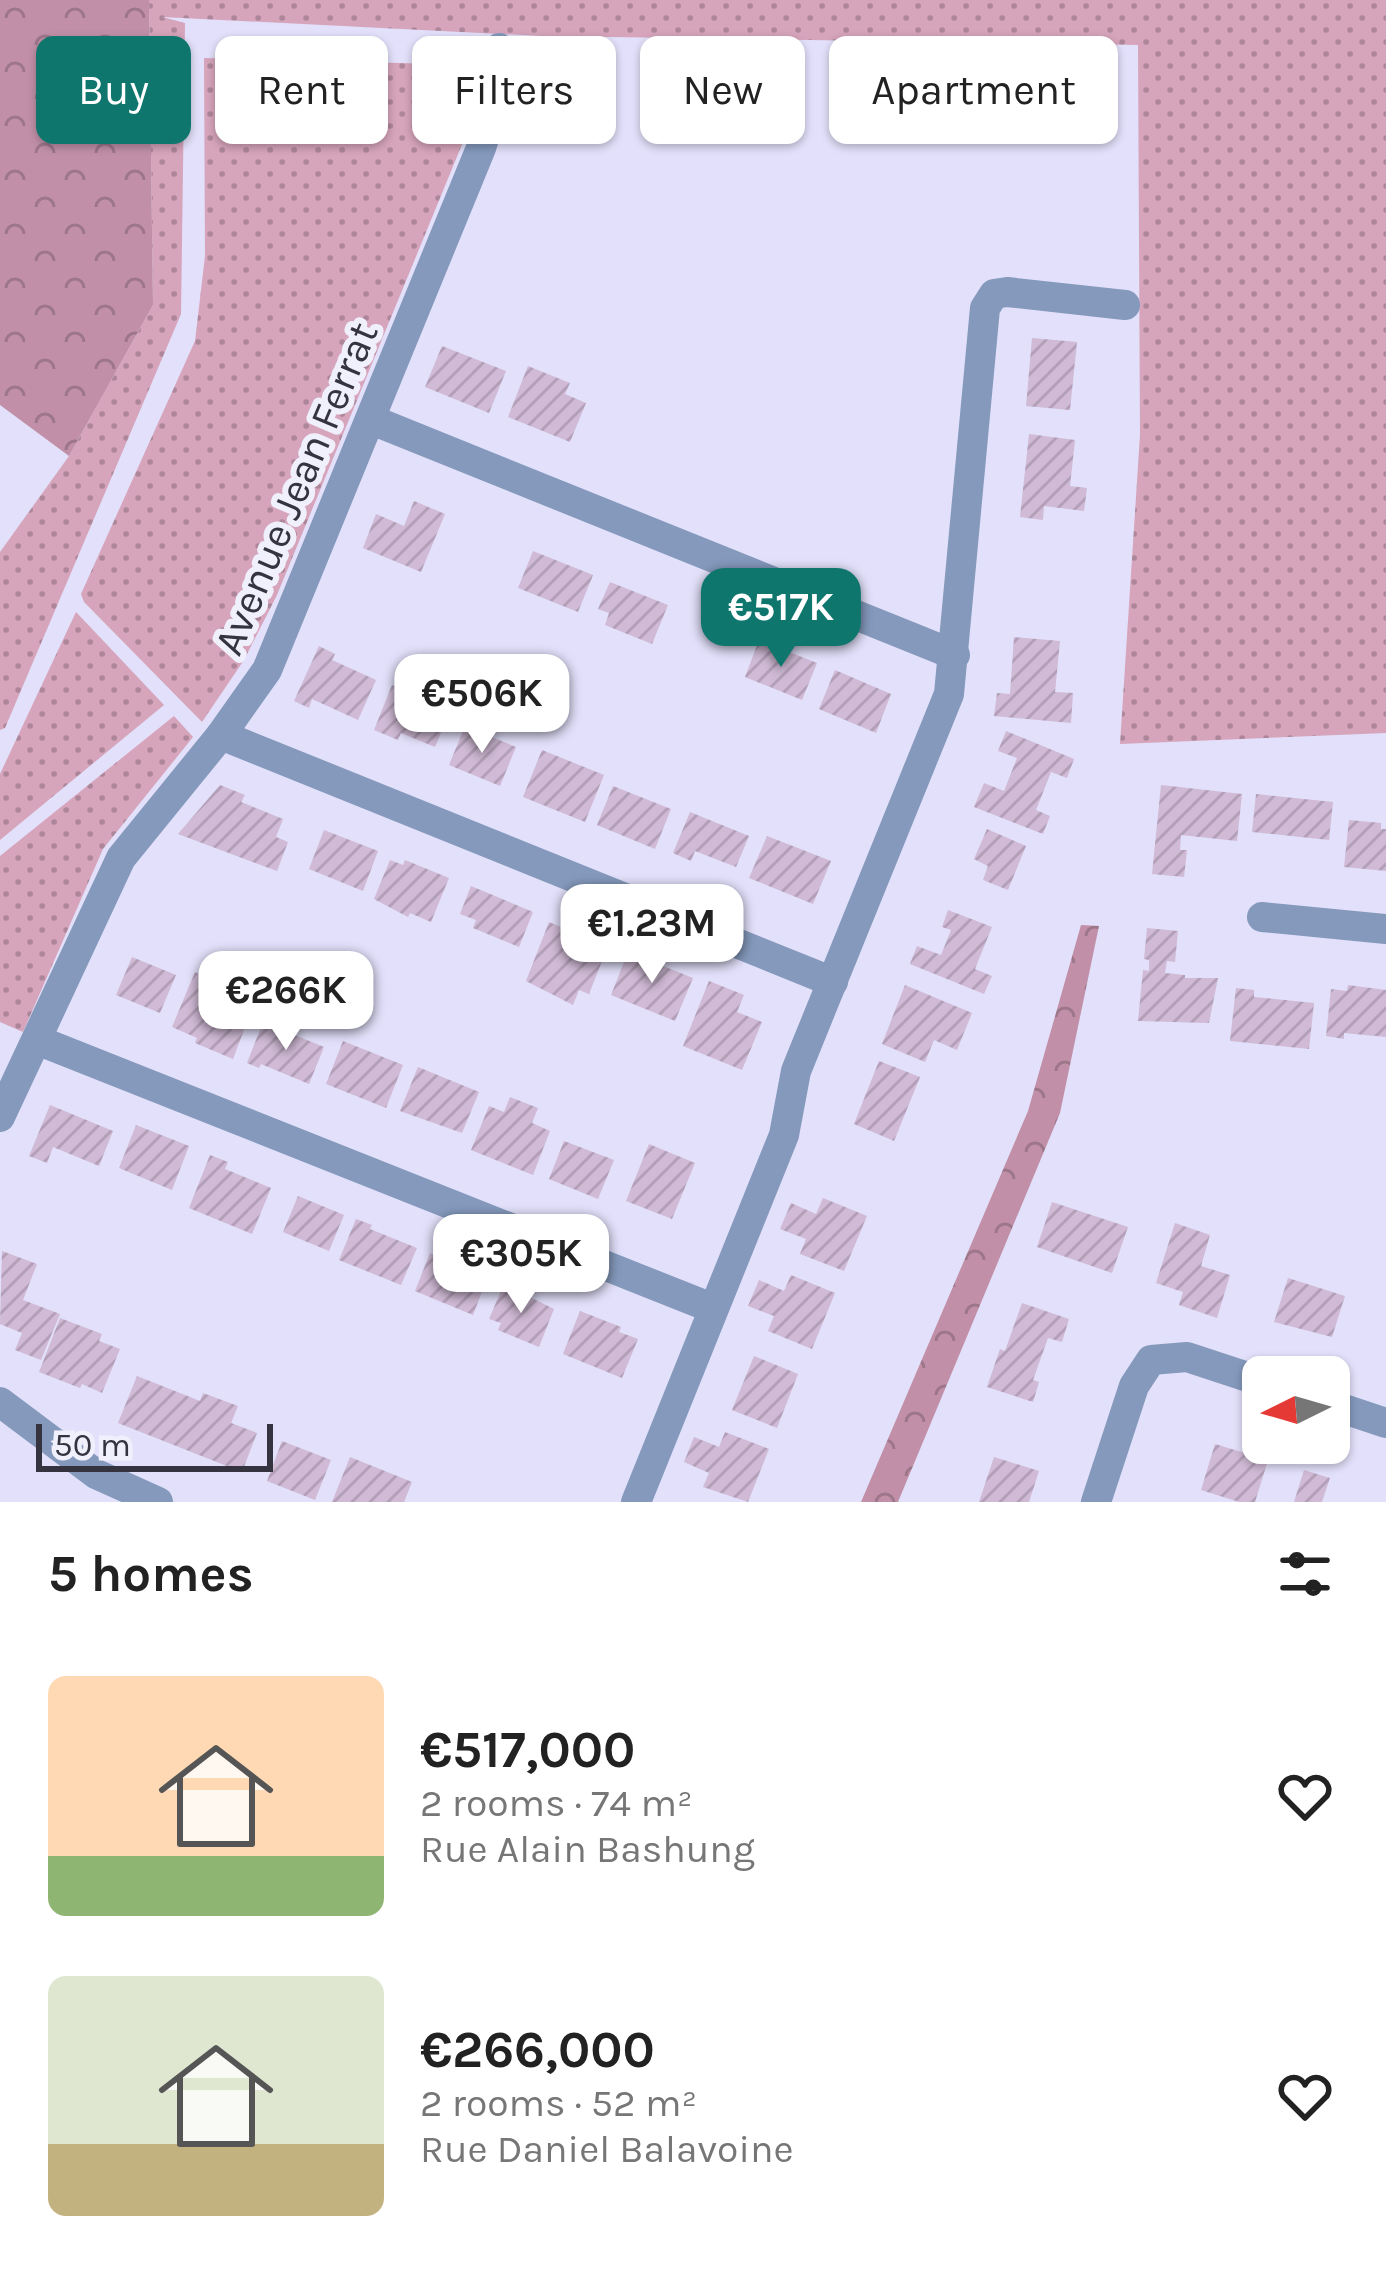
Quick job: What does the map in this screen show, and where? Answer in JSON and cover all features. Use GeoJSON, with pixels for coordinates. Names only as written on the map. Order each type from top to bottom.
{"type":"FeatureCollection","features":[{"type":"Feature","properties":{"kind":"street","name":"Avenue Jean Ferrat"},"geometry":{"type":"LineString","coordinates":[[0,1118],[8,1078],[37,1040],[121,857],[221,735],[274,654],[482,144]]}},
{"type":"Feature","properties":{"kind":"street"},"geometry":{"type":"LineString","coordinates":[[635,1502],[784,1135],[796,1071],[949,694],[985,308],[994,294],[1006,292],[1125,305]]}},
{"type":"Feature","properties":{"kind":"street"},"geometry":{"type":"LineString","coordinates":[[372,420],[955,655]]}},
{"type":"Feature","properties":{"kind":"street"},"geometry":{"type":"LineString","coordinates":[[221,735],[833,982]]}},
{"type":"Feature","properties":{"kind":"street"},"geometry":{"type":"LineString","coordinates":[[1262,917],[1386,929]]}},
{"type":"Feature","properties":{"kind":"street"},"geometry":{"type":"LineString","coordinates":[[37,1040],[712,1308]]}},
{"type":"Feature","properties":{"kind":"street"},"geometry":{"type":"LineString","coordinates":[[1096,1502],[1134,1386],[1151,1360],[1186,1357],[1242,1375]]}},
{"type":"Feature","properties":{"kind":"street"},"geometry":{"type":"LineString","coordinates":[[0,1402],[96,1474],[158,1502]]}},
{"type":"Feature","properties":{"kind":"street"},"geometry":{"type":"LineString","coordinates":[[1350,1411],[1386,1423]]}},
{"type":"Feature","properties":{"kind":"shaded area"},"geometry":{"type":"Polygon","coordinates":[[[149,0],[1386,0],[1386,733],[1120,744],[1140,435],[1138,45],[1118,45],[1118,36],[829,36],[829,40],[805,40],[805,36],[542,36],[162,17],[185,23],[185,36],[149,36],[149,0]]]}},
{"type":"Feature","properties":{"kind":"shaded area"},"geometry":{"type":"Polygon","coordinates":[[[204,58],[215,58],[215,144],[388,144],[388,63],[412,63],[412,144],[462,144],[277,595],[244,660],[202,722],[81,594],[195,341],[205,256],[204,58]]]}},
{"type":"Feature","properties":{"kind":"shaded area"},"geometry":{"type":"Polygon","coordinates":[[[151,144],[183,144],[181,314],[5,728],[0,730],[0,552],[69,456],[153,305],[151,144]]]}},
{"type":"Feature","properties":{"kind":"shaded area"},"geometry":{"type":"Polygon","coordinates":[[[76,612],[164,705],[0,840],[0,774],[76,612]]]}},
{"type":"Feature","properties":{"kind":"shaded area"},"geometry":{"type":"Polygon","coordinates":[[[174,716],[193,737],[103,849],[23,1032],[0,1022],[0,856],[174,716]]]}},
{"type":"Feature","properties":{"kind":"green space"},"geometry":{"type":"Polygon","coordinates":[[[0,0],[149,0],[149,36],[36,36],[36,144],[151,144],[153,305],[69,456],[0,405],[0,0]]]}},
{"type":"Feature","properties":{"kind":"green space"},"geometry":{"type":"Polygon","coordinates":[[[1081,925],[1099,926],[1060,1113],[898,1502],[861,1502],[1028,1111],[1081,925]]]}},
{"type":"Feature","properties":{"kind":"building"},"geometry":{"type":"Polygon","coordinates":[[[1032,338],[1077,342],[1070,410],[1026,406],[1032,338]]]}},
{"type":"Feature","properties":{"kind":"building"},"geometry":{"type":"Polygon","coordinates":[[[442,346],[506,371],[489,413],[425,387],[442,346]]]}},
{"type":"Feature","properties":{"kind":"building"},"geometry":{"type":"Polygon","coordinates":[[[528,366],[570,383],[565,394],[586,403],[570,442],[508,417],[528,366]]]}},
{"type":"Feature","properties":{"kind":"building"},"geometry":{"type":"Polygon","coordinates":[[[1029,434],[1075,440],[1070,486],[1087,488],[1084,511],[1044,506],[1043,520],[1020,517],[1029,434]]]}},
{"type":"Feature","properties":{"kind":"building"},"geometry":{"type":"Polygon","coordinates":[[[414,501],[445,514],[421,572],[363,548],[376,514],[404,526],[414,501]]]}},
{"type":"Feature","properties":{"kind":"building"},"geometry":{"type":"Polygon","coordinates":[[[533,551],[593,575],[578,612],[518,588],[533,551]]]}},
{"type":"Feature","properties":{"kind":"building"},"geometry":{"type":"Polygon","coordinates":[[[610,582],[668,605],[652,644],[605,625],[609,613],[598,609],[610,582]]]}},
{"type":"Feature","properties":{"kind":"building"},"geometry":{"type":"Polygon","coordinates":[[[1014,637],[1060,641],[1055,692],[1073,693],[1071,723],[994,716],[997,693],[1010,694],[1014,637]]]}},
{"type":"Feature","properties":{"kind":"building"},"geometry":{"type":"Polygon","coordinates":[[[759,640],[817,663],[802,700],[745,677],[759,640]]]}},
{"type":"Feature","properties":{"kind":"building"},"geometry":{"type":"Polygon","coordinates":[[[319,646],[335,654],[332,660],[376,680],[358,720],[312,699],[309,708],[294,701],[319,646]]]}},
{"type":"Feature","properties":{"kind":"building"},"geometry":{"type":"Polygon","coordinates":[[[835,670],[891,694],[876,733],[819,709],[835,670]]]}},
{"type":"Feature","properties":{"kind":"building"},"geometry":{"type":"Polygon","coordinates":[[[392,685],[451,709],[435,747],[401,733],[398,740],[374,730],[392,685]]]}},
{"type":"Feature","properties":{"kind":"building"},"geometry":{"type":"Polygon","coordinates":[[[465,726],[516,747],[500,786],[449,765],[465,726]]]}},
{"type":"Feature","properties":{"kind":"building"},"geometry":{"type":"Polygon","coordinates":[[[1006,731],[1074,759],[1067,778],[1051,772],[1036,810],[1050,816],[1043,834],[974,807],[984,783],[1004,791],[1017,758],[998,751],[1006,731]]]}},
{"type":"Feature","properties":{"kind":"building"},"geometry":{"type":"Polygon","coordinates":[[[542,750],[604,775],[585,822],[523,797],[542,750]]]}},
{"type":"Feature","properties":{"kind":"building"},"geometry":{"type":"Polygon","coordinates":[[[220,785],[245,795],[241,802],[283,819],[276,837],[288,842],[277,871],[178,834],[220,785]]]}},
{"type":"Feature","properties":{"kind":"building"},"geometry":{"type":"Polygon","coordinates":[[[1161,785],[1242,794],[1237,841],[1181,835],[1180,850],[1187,850],[1184,877],[1152,874],[1161,785]]]}},
{"type":"Feature","properties":{"kind":"building"},"geometry":{"type":"Polygon","coordinates":[[[613,786],[671,809],[655,849],[597,825],[613,786]]]}},
{"type":"Feature","properties":{"kind":"building"},"geometry":{"type":"Polygon","coordinates":[[[1256,794],[1333,802],[1329,840],[1252,832],[1256,794]]]}},
{"type":"Feature","properties":{"kind":"building"},"geometry":{"type":"Polygon","coordinates":[[[690,812],[749,836],[736,867],[695,851],[691,861],[673,853],[690,812]]]}},
{"type":"Feature","properties":{"kind":"building"},"geometry":{"type":"Polygon","coordinates":[[[1349,820],[1381,823],[1381,829],[1386,829],[1386,871],[1344,867],[1349,820]]]}},
{"type":"Feature","properties":{"kind":"building"},"geometry":{"type":"Polygon","coordinates":[[[987,829],[1026,846],[1008,890],[983,880],[988,866],[974,859],[987,829]]]}},
{"type":"Feature","properties":{"kind":"building"},"geometry":{"type":"Polygon","coordinates":[[[324,830],[378,851],[363,891],[309,869],[324,830]]]}},
{"type":"Feature","properties":{"kind":"building"},"geometry":{"type":"Polygon","coordinates":[[[767,836],[831,861],[813,904],[749,878],[767,836]]]}},
{"type":"Feature","properties":{"kind":"building"},"geometry":{"type":"Polygon","coordinates":[[[390,860],[403,865],[405,860],[449,878],[431,922],[410,913],[408,917],[374,899],[390,860]]]}},
{"type":"Feature","properties":{"kind":"building"},"geometry":{"type":"Polygon","coordinates":[[[471,886],[533,912],[519,947],[473,928],[476,920],[460,914],[471,886]]]}},
{"type":"Feature","properties":{"kind":"building"},"geometry":{"type":"Polygon","coordinates":[[[948,910],[992,927],[975,969],[992,976],[984,994],[910,964],[917,946],[941,955],[951,930],[942,927],[948,910]]]}},
{"type":"Feature","properties":{"kind":"building"},"geometry":{"type":"Polygon","coordinates":[[[549,922],[606,951],[589,994],[579,990],[573,1005],[526,981],[549,922]]]}},
{"type":"Feature","properties":{"kind":"building"},"geometry":{"type":"Polygon","coordinates":[[[1147,928],[1178,931],[1175,962],[1167,961],[1165,973],[1218,978],[1209,1023],[1138,1021],[1143,970],[1149,971],[1149,960],[1144,959],[1147,928]]]}},
{"type":"Feature","properties":{"kind":"building"},"geometry":{"type":"Polygon","coordinates":[[[628,952],[693,978],[675,1021],[611,995],[628,952]]]}},
{"type":"Feature","properties":{"kind":"building"},"geometry":{"type":"Polygon","coordinates":[[[132,957],[176,975],[160,1013],[116,995],[132,957]]]}},
{"type":"Feature","properties":{"kind":"building"},"geometry":{"type":"Polygon","coordinates":[[[195,972],[255,1001],[233,1059],[172,1027],[195,972]]]}},
{"type":"Feature","properties":{"kind":"building"},"geometry":{"type":"Polygon","coordinates":[[[709,981],[744,995],[737,1012],[762,1022],[742,1070],[683,1046],[709,981]]]}},
{"type":"Feature","properties":{"kind":"building"},"geometry":{"type":"Polygon","coordinates":[[[905,985],[972,1013],[957,1050],[934,1040],[925,1062],[882,1044],[905,985]]]}},
{"type":"Feature","properties":{"kind":"building"},"geometry":{"type":"Polygon","coordinates":[[[1348,985],[1386,990],[1386,1037],[1326,1036],[1331,989],[1347,991],[1348,985]]]}},
{"type":"Feature","properties":{"kind":"building"},"geometry":{"type":"Polygon","coordinates":[[[1236,988],[1254,990],[1254,997],[1314,1003],[1309,1049],[1230,1041],[1236,988]]]}},
{"type":"Feature","properties":{"kind":"building"},"geometry":{"type":"Polygon","coordinates":[[[263,1022],[324,1047],[309,1084],[247,1063],[263,1022]]]}},
{"type":"Feature","properties":{"kind":"building"},"geometry":{"type":"Polygon","coordinates":[[[343,1041],[403,1065],[386,1108],[326,1084],[343,1041]]]}},
{"type":"Feature","properties":{"kind":"building"},"geometry":{"type":"Polygon","coordinates":[[[879,1061],[920,1077],[894,1141],[854,1124],[879,1061]]]}},
{"type":"Feature","properties":{"kind":"building"},"geometry":{"type":"Polygon","coordinates":[[[418,1067],[479,1092],[462,1133],[400,1111],[418,1067]]]}},
{"type":"Feature","properties":{"kind":"building"},"geometry":{"type":"Polygon","coordinates":[[[510,1097],[538,1108],[532,1123],[550,1131],[533,1175],[471,1150],[489,1106],[504,1112],[510,1097]]]}},
{"type":"Feature","properties":{"kind":"building"},"geometry":{"type":"Polygon","coordinates":[[[50,1105],[113,1131],[99,1166],[53,1147],[47,1163],[29,1156],[50,1105]]]}},
{"type":"Feature","properties":{"kind":"building"},"geometry":{"type":"Polygon","coordinates":[[[136,1125],[189,1146],[172,1190],[119,1168],[136,1125]]]}},
{"type":"Feature","properties":{"kind":"building"},"geometry":{"type":"Polygon","coordinates":[[[564,1141],[614,1160],[598,1199],[549,1179],[564,1141]]]}},
{"type":"Feature","properties":{"kind":"building"},"geometry":{"type":"Polygon","coordinates":[[[649,1144],[695,1163],[672,1219],[626,1201],[649,1144]]]}},
{"type":"Feature","properties":{"kind":"building"},"geometry":{"type":"Polygon","coordinates":[[[210,1155],[228,1162],[225,1169],[271,1188],[252,1234],[189,1208],[210,1155]]]}},
{"type":"Feature","properties":{"kind":"building"},"geometry":{"type":"Polygon","coordinates":[[[298,1196],[344,1215],[329,1251],[283,1232],[298,1196]]]}},
{"type":"Feature","properties":{"kind":"building"},"geometry":{"type":"Polygon","coordinates":[[[823,1198],[867,1216],[844,1271],[800,1254],[806,1239],[780,1229],[791,1203],[816,1214],[823,1198]]]}},
{"type":"Feature","properties":{"kind":"building"},"geometry":{"type":"Polygon","coordinates":[[[1052,1202],[1128,1227],[1112,1273],[1037,1247],[1052,1202]]]}},
{"type":"Feature","properties":{"kind":"building"},"geometry":{"type":"Polygon","coordinates":[[[356,1219],[417,1248],[401,1285],[339,1260],[356,1219]]]}},
{"type":"Feature","properties":{"kind":"building"},"geometry":{"type":"Polygon","coordinates":[[[1175,1223],[1210,1235],[1201,1266],[1230,1275],[1217,1318],[1179,1305],[1183,1292],[1156,1283],[1175,1223]]]}},
{"type":"Feature","properties":{"kind":"building"},"geometry":{"type":"Polygon","coordinates":[[[2,1251],[37,1264],[23,1300],[60,1314],[41,1360],[15,1350],[22,1333],[0,1324],[2,1251]]]}},
{"type":"Feature","properties":{"kind":"building"},"geometry":{"type":"Polygon","coordinates":[[[430,1253],[488,1276],[473,1315],[415,1291],[430,1253]]]}},
{"type":"Feature","properties":{"kind":"building"},"geometry":{"type":"Polygon","coordinates":[[[791,1275],[835,1293],[812,1349],[768,1331],[774,1316],[748,1306],[759,1280],[784,1291],[791,1275]]]}},
{"type":"Feature","properties":{"kind":"building"},"geometry":{"type":"Polygon","coordinates":[[[1288,1278],[1345,1296],[1332,1337],[1274,1322],[1288,1278]]]}},
{"type":"Feature","properties":{"kind":"building"},"geometry":{"type":"Polygon","coordinates":[[[504,1284],[554,1309],[539,1347],[498,1330],[501,1323],[489,1319],[504,1284]]]}},
{"type":"Feature","properties":{"kind":"building"},"geometry":{"type":"Polygon","coordinates":[[[1022,1303],[1069,1319],[1062,1342],[1048,1338],[1033,1380],[1039,1382],[1033,1402],[987,1387],[1022,1303]]]}},
{"type":"Feature","properties":{"kind":"building"},"geometry":{"type":"Polygon","coordinates":[[[580,1311],[638,1339],[622,1378],[563,1354],[580,1311]]]}},
{"type":"Feature","properties":{"kind":"building"},"geometry":{"type":"Polygon","coordinates":[[[60,1318],[102,1334],[99,1341],[120,1349],[102,1393],[39,1372],[60,1318]]]}},
{"type":"Feature","properties":{"kind":"building"},"geometry":{"type":"Polygon","coordinates":[[[754,1356],[798,1374],[777,1428],[732,1410],[754,1356]]]}},
{"type":"Feature","properties":{"kind":"building"},"geometry":{"type":"Polygon","coordinates":[[[137,1376],[200,1401],[203,1393],[238,1406],[231,1423],[257,1433],[242,1472],[118,1423],[137,1376]]]}},
{"type":"Feature","properties":{"kind":"building"},"geometry":{"type":"Polygon","coordinates":[[[725,1432],[769,1449],[748,1502],[703,1487],[709,1473],[684,1462],[694,1437],[719,1447],[725,1432]]]}},
{"type":"Feature","properties":{"kind":"building"},"geometry":{"type":"Polygon","coordinates":[[[282,1441],[331,1460],[315,1500],[267,1481],[282,1441]]]}},
{"type":"Feature","properties":{"kind":"building"},"geometry":{"type":"Polygon","coordinates":[[[1215,1444],[1242,1452],[1242,1464],[1267,1464],[1255,1502],[1201,1490],[1215,1444]]]}},
{"type":"Feature","properties":{"kind":"building"},"geometry":{"type":"Polygon","coordinates":[[[350,1457],[412,1482],[404,1502],[332,1502],[350,1457]]]}},
{"type":"Feature","properties":{"kind":"building"},"geometry":{"type":"Polygon","coordinates":[[[994,1457],[1039,1471],[1029,1502],[979,1502],[994,1457]]]}},
{"type":"Feature","properties":{"kind":"building"},"geometry":{"type":"Polygon","coordinates":[[[1304,1470],[1330,1478],[1322,1502],[1294,1502],[1304,1470]]]}}]}
